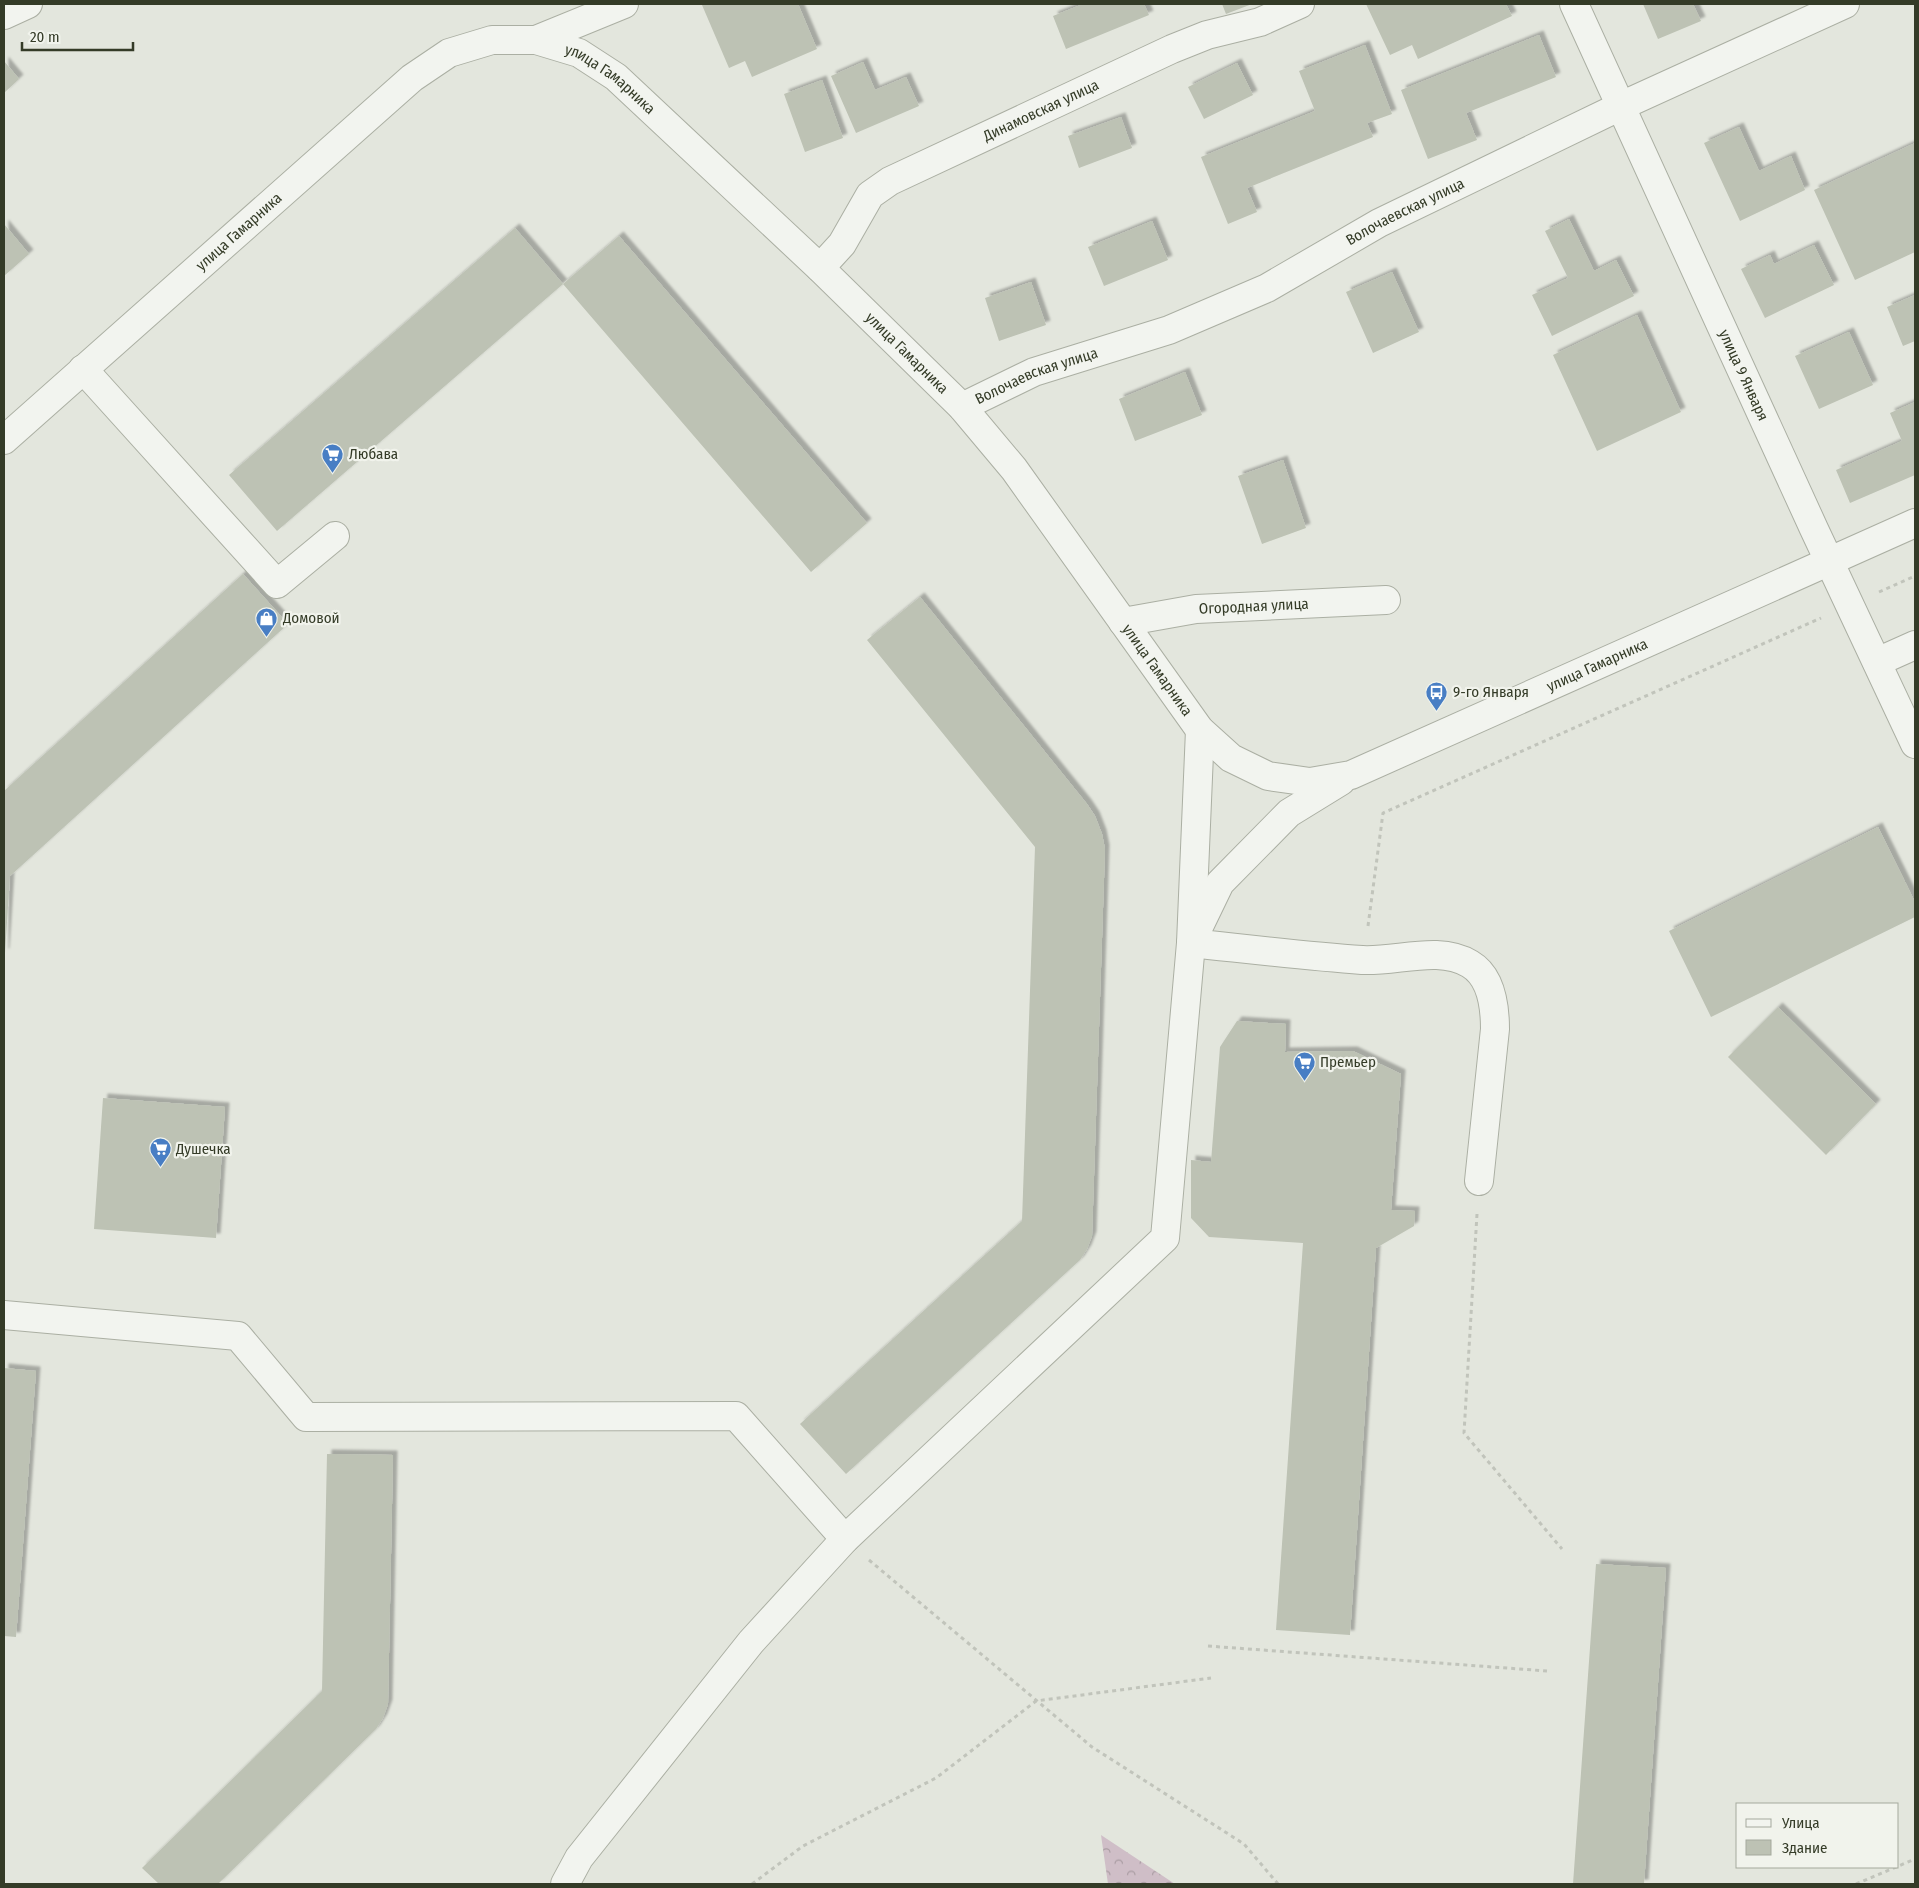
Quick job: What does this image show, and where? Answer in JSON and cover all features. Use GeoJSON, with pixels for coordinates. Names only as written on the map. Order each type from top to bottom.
{"type":"FeatureCollection","features":[{"type":"Feature","properties":{"kind":"street"},"geometry":{"type":"LineString","coordinates":[[4,15],[28,4]]}},
{"type":"Feature","properties":{"kind":"street"},"geometry":{"type":"LineString","coordinates":[[536,40],[624,4]]}},
{"type":"Feature","properties":{"kind":"street","name":"Динамовская улица"},"geometry":{"type":"LineString","coordinates":[[820,268],[842,244],[870,195],[890,181],[1172,49],[1207,35],[1260,22],[1300,4]]}},
{"type":"Feature","properties":{"kind":"street","name":"улица 9 Января"},"geometry":{"type":"LineString","coordinates":[[1574,4],[1829,561],[1915,744]]}},
{"type":"Feature","properties":{"kind":"street","name":"Волочаевская улица"},"geometry":{"type":"LineString","coordinates":[[962,407],[1034,372],[1169,330],[1267,288],[1379,223],[1621,106],[1846,4]]}},
{"type":"Feature","properties":{"kind":"street","name":"улица Гамарника"},"geometry":{"type":"LineString","coordinates":[[4,440],[412,78],[449,53],[492,40],[536,40],[579,52],[616,77],[820,268],[962,407],[1014,469],[1200,730],[1231,758],[1268,776],[1310,782],[1351,775],[1915,523]]}},
{"type":"Feature","properties":{"kind":"street"},"geometry":{"type":"LineString","coordinates":[[83,369],[277,584],[335,536]]}},
{"type":"Feature","properties":{"kind":"street","name":"Огородная улица"},"geometry":{"type":"LineString","coordinates":[[1123,622],[1196,609],[1386,600]]}},
{"type":"Feature","properties":{"kind":"street"},"geometry":{"type":"LineString","coordinates":[[1877,662],[1915,645]]}},
{"type":"Feature","properties":{"kind":"street"},"geometry":{"type":"LineString","coordinates":[[565,1884],[580,1858],[752,1642],[845,1539],[1165,1238],[1191,943],[1200,730]]}},
{"type":"Feature","properties":{"kind":"street"},"geometry":{"type":"LineString","coordinates":[[1191,943],[1220,884],[1289,813],[1351,775]]}},
{"type":"Feature","properties":{"kind":"street"},"geometry":{"type":"LineString","coordinates":[[1191,943],[1364,960],[1443,955],[1463,960],[1473,966],[1489,988],[1494,1007],[1496,1029],[1479,1181]]}},
{"type":"Feature","properties":{"kind":"street"},"geometry":{"type":"LineString","coordinates":[[4,1315],[238,1336],[306,1417],[736,1416],[845,1539]]}},
{"type":"Feature","properties":{"kind":"path"},"geometry":{"type":"LineString","coordinates":[[1364,960],[1382,813],[1915,576]]}},
{"type":"Feature","properties":{"kind":"path"},"geometry":{"type":"LineString","coordinates":[[1479,1181],[1464,1433],[1562,1549]]}},
{"type":"Feature","properties":{"kind":"path"},"geometry":{"type":"LineString","coordinates":[[845,1539],[1092,1747],[1244,1844],[1278,1884]]}},
{"type":"Feature","properties":{"kind":"path"},"geometry":{"type":"LineString","coordinates":[[1208,1646],[1547,1671]]}},
{"type":"Feature","properties":{"kind":"path"},"geometry":{"type":"LineString","coordinates":[[752,1884],[803,1846],[936,1778],[1036,1701],[1210,1678]]}},
{"type":"Feature","properties":{"kind":"path"},"geometry":{"type":"LineString","coordinates":[[1899,1866],[1915,1859]]}},
{"type":"Feature","properties":{"kind":"path"},"geometry":{"type":"LineString","coordinates":[[1856,1884],[1894,1868]]}},
{"type":"Feature","properties":{"kind":"green space"},"geometry":{"type":"Polygon","coordinates":[[[1101,1835],[1175,1884],[1108,1884],[1101,1835]]]}},
{"type":"Feature","properties":{"kind":"building"},"geometry":{"type":"Polygon","coordinates":[[[798,4],[817,49],[752,77],[745,61],[729,68],[702,5],[798,4]]]}},
{"type":"Feature","properties":{"kind":"building"},"geometry":{"type":"Polygon","coordinates":[[[1083,4],[1144,4],[1149,15],[1066,49],[1053,16],[1083,4]]]}},
{"type":"Feature","properties":{"kind":"building"},"geometry":{"type":"Polygon","coordinates":[[[1222,4],[1252,4],[1226,14],[1222,4]]]}},
{"type":"Feature","properties":{"kind":"building"},"geometry":{"type":"Polygon","coordinates":[[[1366,4],[1506,4],[1512,16],[1418,59],[1412,45],[1390,55],[1366,4]]]}},
{"type":"Feature","properties":{"kind":"building"},"geometry":{"type":"Polygon","coordinates":[[[1643,4],[1693,4],[1701,21],[1658,39],[1643,4]]]}},
{"type":"Feature","properties":{"kind":"building"},"geometry":{"type":"Polygon","coordinates":[[[1539,35],[1556,77],[1466,113],[1477,140],[1428,159],[1401,90],[1539,35]]]}},
{"type":"Feature","properties":{"kind":"building"},"geometry":{"type":"Polygon","coordinates":[[[1365,45],[1392,114],[1367,123],[1373,137],[1247,188],[1257,212],[1228,224],[1201,157],[1315,111],[1299,71],[1365,45]]]}},
{"type":"Feature","properties":{"kind":"building"},"geometry":{"type":"Polygon","coordinates":[[[4,61],[19,79],[4,93],[4,61]]]}},
{"type":"Feature","properties":{"kind":"building"},"geometry":{"type":"Polygon","coordinates":[[[863,62],[875,90],[906,77],[919,106],[856,133],[831,76],[863,62]]]}},
{"type":"Feature","properties":{"kind":"building"},"geometry":{"type":"Polygon","coordinates":[[[1237,63],[1253,95],[1204,119],[1188,87],[1237,63]]]}},
{"type":"Feature","properties":{"kind":"building"},"geometry":{"type":"Polygon","coordinates":[[[822,80],[843,138],[805,152],[784,94],[822,80]]]}},
{"type":"Feature","properties":{"kind":"building"},"geometry":{"type":"Polygon","coordinates":[[[1121,117],[1132,148],[1079,168],[1068,136],[1121,117]]]}},
{"type":"Feature","properties":{"kind":"building"},"geometry":{"type":"Polygon","coordinates":[[[1739,127],[1759,171],[1791,156],[1805,190],[1740,221],[1704,143],[1739,127]]]}},
{"type":"Feature","properties":{"kind":"building"},"geometry":{"type":"Polygon","coordinates":[[[1915,143],[1915,252],[1855,280],[1814,190],[1915,143]]]}},
{"type":"Feature","properties":{"kind":"building"},"geometry":{"type":"Polygon","coordinates":[[[1569,219],[1594,271],[1616,260],[1634,296],[1552,336],[1532,295],[1568,278],[1545,231],[1569,219]]]}},
{"type":"Feature","properties":{"kind":"building"},"geometry":{"type":"Polygon","coordinates":[[[1152,221],[1168,260],[1104,286],[1088,247],[1152,221]]]}},
{"type":"Feature","properties":{"kind":"building"},"geometry":{"type":"Polygon","coordinates":[[[4,224],[29,254],[4,276],[4,224]]]}},
{"type":"Feature","properties":{"kind":"building"},"geometry":{"type":"Polygon","coordinates":[[[515,228],[563,284],[277,531],[229,475],[515,228]]]}},
{"type":"Feature","properties":{"kind":"building"},"geometry":{"type":"Polygon","coordinates":[[[619,236],[867,523],[811,572],[563,284],[619,236]]]}},
{"type":"Feature","properties":{"kind":"building"},"geometry":{"type":"Polygon","coordinates":[[[1814,245],[1834,285],[1765,318],[1741,269],[1770,255],[1774,264],[1814,245]]]}},
{"type":"Feature","properties":{"kind":"building"},"geometry":{"type":"Polygon","coordinates":[[[1392,272],[1419,332],[1373,353],[1346,292],[1392,272]]]}},
{"type":"Feature","properties":{"kind":"building"},"geometry":{"type":"Polygon","coordinates":[[[1031,282],[1046,325],[999,341],[985,298],[1031,282]]]}},
{"type":"Feature","properties":{"kind":"building"},"geometry":{"type":"Polygon","coordinates":[[[1915,295],[1915,341],[1903,346],[1887,307],[1915,295]]]}},
{"type":"Feature","properties":{"kind":"building"},"geometry":{"type":"Polygon","coordinates":[[[1637,315],[1681,412],[1597,451],[1553,355],[1637,315]]]}},
{"type":"Feature","properties":{"kind":"building"},"geometry":{"type":"Polygon","coordinates":[[[1849,332],[1873,385],[1819,409],[1795,356],[1849,332]]]}},
{"type":"Feature","properties":{"kind":"building"},"geometry":{"type":"Polygon","coordinates":[[[1185,372],[1202,415],[1135,441],[1119,399],[1185,372]]]}},
{"type":"Feature","properties":{"kind":"building"},"geometry":{"type":"Polygon","coordinates":[[[1915,402],[1915,475],[1850,503],[1836,470],[1902,441],[1890,413],[1915,402]]]}},
{"type":"Feature","properties":{"kind":"building"},"geometry":{"type":"Polygon","coordinates":[[[1283,460],[1306,528],[1262,544],[1238,476],[1283,460]]]}},
{"type":"Feature","properties":{"kind":"building"},"geometry":{"type":"Polygon","coordinates":[[[243,574],[288,624],[10,876],[4,953],[4,791],[243,574]]]}},
{"type":"Feature","properties":{"kind":"building"},"geometry":{"type":"Polygon","coordinates":[[[920,597],[1087,804],[1095,816],[1102,834],[1105,849],[1092,1236],[1080,1260],[846,1474],[800,1424],[1022,1221],[1035,847],[867,640],[920,597]]]}},
{"type":"Feature","properties":{"kind":"building"},"geometry":{"type":"Polygon","coordinates":[[[1878,827],[1915,902],[1915,917],[1711,1017],[1669,931],[1878,827]]]}},
{"type":"Feature","properties":{"kind":"building"},"geometry":{"type":"Polygon","coordinates":[[[1778,1007],[1876,1104],[1826,1155],[1728,1057],[1778,1007]]]}},
{"type":"Feature","properties":{"kind":"building"},"geometry":{"type":"Polygon","coordinates":[[[1237,1021],[1286,1024],[1285,1052],[1353,1051],[1401,1074],[1391,1210],[1415,1211],[1414,1226],[1376,1248],[1350,1635],[1276,1630],[1303,1243],[1209,1237],[1191,1218],[1191,1160],[1211,1162],[1220,1047],[1237,1021]]]}},
{"type":"Feature","properties":{"kind":"building"},"geometry":{"type":"Polygon","coordinates":[[[103,1098],[225,1107],[216,1238],[94,1229],[103,1098]]]}},
{"type":"Feature","properties":{"kind":"building"},"geometry":{"type":"Polygon","coordinates":[[[4,1368],[36,1371],[16,1637],[4,1636],[4,1368]]]}},
{"type":"Feature","properties":{"kind":"building"},"geometry":{"type":"Polygon","coordinates":[[[327,1454],[393,1455],[388,1704],[383,1718],[376,1729],[218,1884],[159,1884],[142,1868],[322,1691],[327,1454]]]}},
{"type":"Feature","properties":{"kind":"building"},"geometry":{"type":"Polygon","coordinates":[[[1596,1564],[1666,1568],[1644,1884],[1573,1884],[1596,1564]]]}},
{"type":"Feature","properties":{"kind":"place","name":"Любава"},"geometry":{"type":"Point","coordinates":[333,473]}},
{"type":"Feature","properties":{"kind":"place","name":"Домовой"},"geometry":{"type":"Point","coordinates":[267,637]}},
{"type":"Feature","properties":{"kind":"place","name":"9-го Января"},"geometry":{"type":"Point","coordinates":[1437,711]}},
{"type":"Feature","properties":{"kind":"place","name":"Премьер"},"geometry":{"type":"Point","coordinates":[1304,1081]}},
{"type":"Feature","properties":{"kind":"place","name":"Душечка"},"geometry":{"type":"Point","coordinates":[160,1168]}}]}
